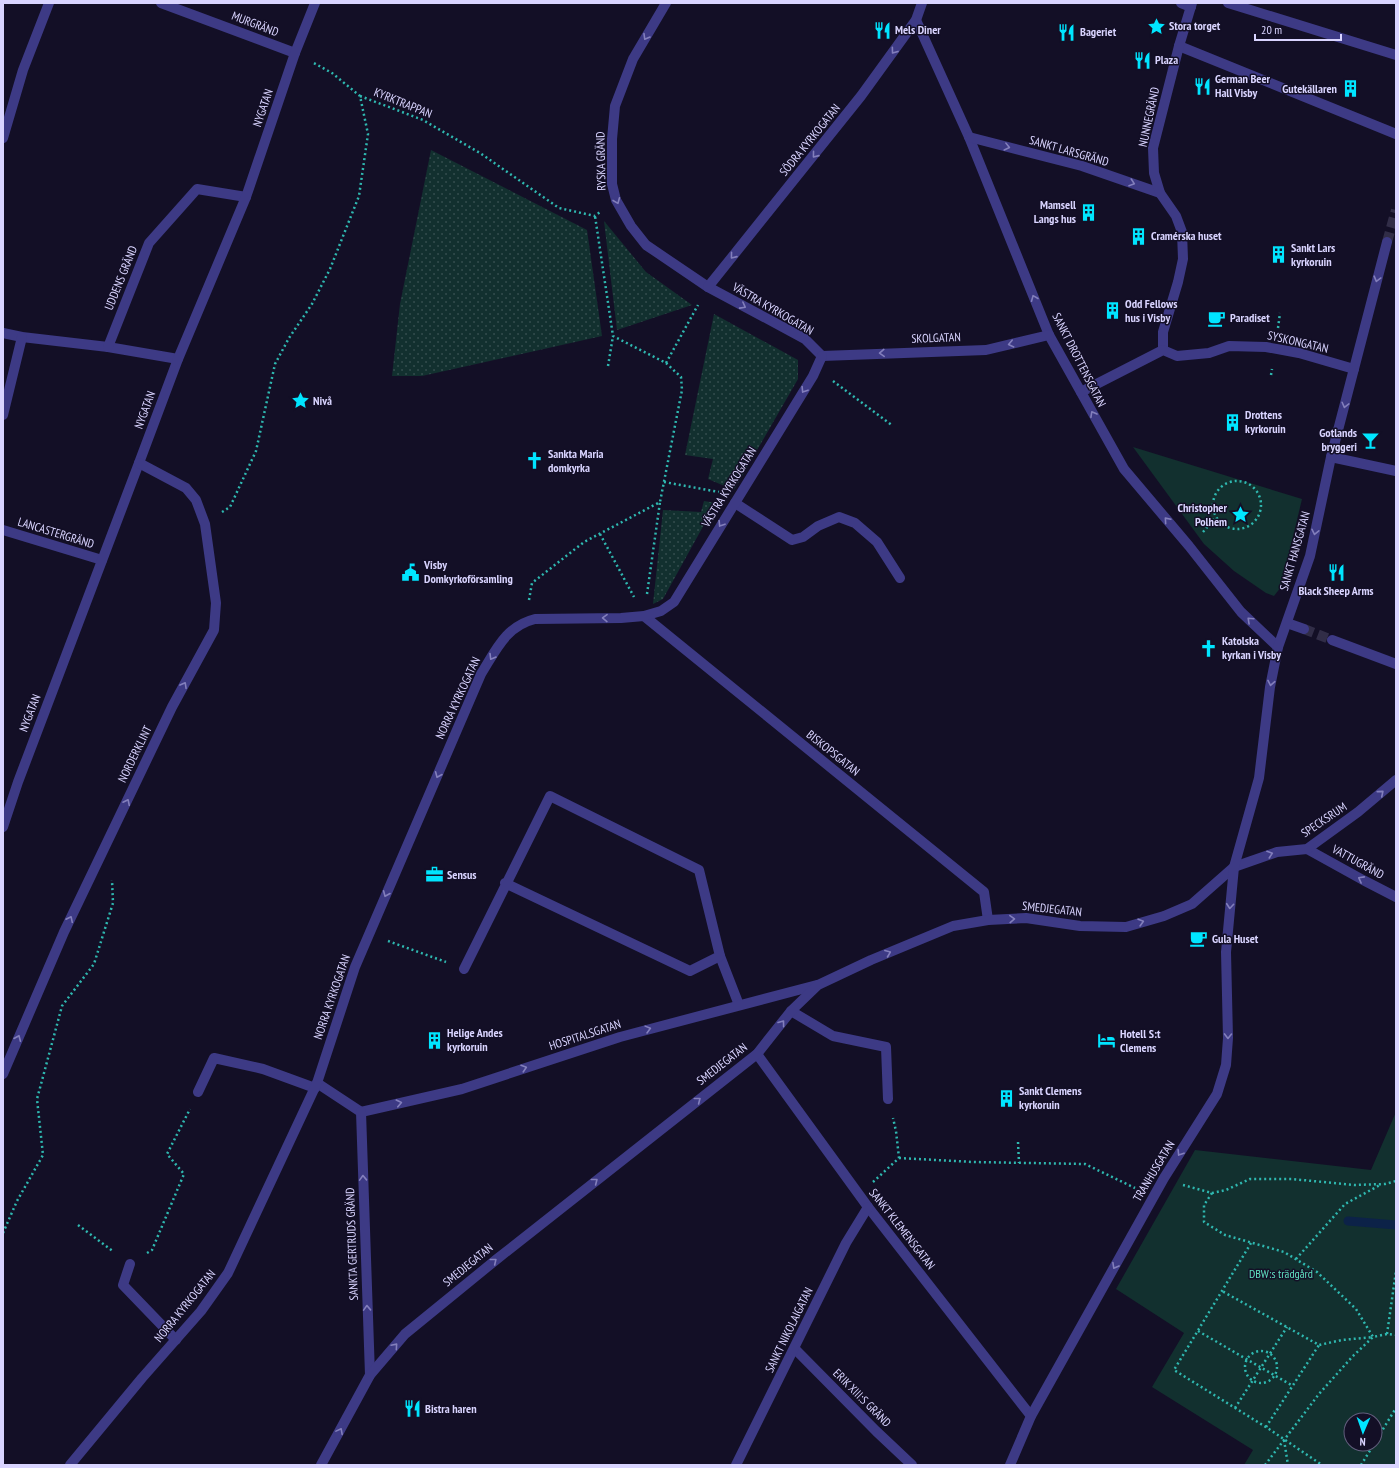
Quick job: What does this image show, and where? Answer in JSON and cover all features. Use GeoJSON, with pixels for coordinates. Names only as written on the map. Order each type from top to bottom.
{"type":"FeatureCollection","features":[{"type":"Feature","properties":{"kind":"street"},"geometry":{"type":"LineString","coordinates":[[3,138],[23,70],[49,3]]}},
{"type":"Feature","properties":{"kind":"street","name":"MURGRÄND"},"geometry":{"type":"LineString","coordinates":[[161,3],[296,53]]}},
{"type":"Feature","properties":{"kind":"street","name":"NYGATAN"},"geometry":{"type":"LineString","coordinates":[[3,827],[18,782],[140,463],[178,359],[246,197],[315,3]]}},
{"type":"Feature","properties":{"kind":"street","name":"RYSKA GRÄND"},"geometry":{"type":"LineString","coordinates":[[666,3],[633,59],[615,106],[612,139],[612,184],[616,200],[631,226],[646,245],[708,287]]}},
{"type":"Feature","properties":{"kind":"street","name":"SÖDRA KYRKOGATAN"},"geometry":{"type":"LineString","coordinates":[[708,287],[861,96],[916,20],[922,3]]}},
{"type":"Feature","properties":{"kind":"street"},"geometry":{"type":"LineString","coordinates":[[1181,3],[1191,5]]}},
{"type":"Feature","properties":{"kind":"street"},"geometry":{"type":"LineString","coordinates":[[1228,3],[1396,55]]}},
{"type":"Feature","properties":{"kind":"street","name":"NUNNEGRÄND"},"geometry":{"type":"LineString","coordinates":[[1163,350],[1163,332],[1178,282],[1183,259],[1182,232],[1176,216],[1160,193],[1154,173],[1153,148],[1191,5]]}},
{"type":"Feature","properties":{"kind":"street","name":"SANKT DROTTENSGATAN"},"geometry":{"type":"LineString","coordinates":[[916,20],[970,137],[1049,335],[1124,469],[1189,546],[1241,612],[1278,647]]}},
{"type":"Feature","properties":{"kind":"street"},"geometry":{"type":"LineString","coordinates":[[1179,46],[1396,134]]}},
{"type":"Feature","properties":{"kind":"street","name":"SANKT LARSGRÄND"},"geometry":{"type":"LineString","coordinates":[[970,137],[1082,166],[1160,193]]}},
{"type":"Feature","properties":{"kind":"street","name":"UDDENS GRÄND"},"geometry":{"type":"LineString","coordinates":[[108,347],[149,243],[197,189],[246,197]]}},
{"type":"Feature","properties":{"kind":"street","name":"SANKT HANSGATAN"},"geometry":{"type":"LineString","coordinates":[[1234,867],[1258,778],[1270,687],[1278,647],[1310,556],[1331,457],[1387,242]]}},
{"type":"Feature","properties":{"kind":"street","name":"VÄSTRA KYRKOGATAN"},"geometry":{"type":"LineString","coordinates":[[644,616],[661,611],[674,602],[816,369],[822,356],[805,339],[708,287]]}},
{"type":"Feature","properties":{"kind":"street"},"geometry":{"type":"LineString","coordinates":[[3,333],[22,337],[108,347],[178,359]]}},
{"type":"Feature","properties":{"kind":"street","name":"SKOLGATAN"},"geometry":{"type":"LineString","coordinates":[[822,356],[938,350],[986,350],[1049,335]]}},
{"type":"Feature","properties":{"kind":"street"},"geometry":{"type":"LineString","coordinates":[[3,416],[22,337]]}},
{"type":"Feature","properties":{"kind":"street","name":"SYSKONGATAN"},"geometry":{"type":"LineString","coordinates":[[1163,350],[1177,356],[1209,353],[1228,346],[1266,346],[1354,369]]}},
{"type":"Feature","properties":{"kind":"street"},"geometry":{"type":"LineString","coordinates":[[1081,392],[1163,350]]}},
{"type":"Feature","properties":{"kind":"street"},"geometry":{"type":"LineString","coordinates":[[1331,457],[1396,471]]}},
{"type":"Feature","properties":{"kind":"street","name":"NORDERKLINT"},"geometry":{"type":"LineString","coordinates":[[3,1074],[64,932],[172,707],[214,630],[216,603],[205,524],[196,500],[186,488],[140,463]]}},
{"type":"Feature","properties":{"kind":"street"},"geometry":{"type":"LineString","coordinates":[[735,503],[792,540],[803,537],[818,526],[839,517],[855,523],[877,542],[900,578]]}},
{"type":"Feature","properties":{"kind":"street","name":"LANCASTERGRÄND"},"geometry":{"type":"LineString","coordinates":[[3,530],[102,560]]}},
{"type":"Feature","properties":{"kind":"street","name":"NORRA KYRKOGATAN"},"geometry":{"type":"LineString","coordinates":[[70,1465],[142,1378],[201,1311],[228,1273],[316,1086],[355,967],[481,674],[503,638],[524,622],[535,619],[621,618],[644,616]]}},
{"type":"Feature","properties":{"kind":"street","name":"BISKOPSGATAN"},"geometry":{"type":"LineString","coordinates":[[644,616],[984,892],[988,920]]}},
{"type":"Feature","properties":{"kind":"street"},"geometry":{"type":"LineString","coordinates":[[1287,623],[1304,629]]}},
{"type":"Feature","properties":{"kind":"street"},"geometry":{"type":"LineString","coordinates":[[1332,640],[1396,664]]}},
{"type":"Feature","properties":{"kind":"street","name":"SPECKSRUM"},"geometry":{"type":"LineString","coordinates":[[1234,867],[1276,852],[1307,848],[1358,812],[1396,780]]}},
{"type":"Feature","properties":{"kind":"street"},"geometry":{"type":"LineString","coordinates":[[464,969],[505,883],[550,796],[699,870],[720,956],[739,1005]]}},
{"type":"Feature","properties":{"kind":"street","name":"VATTUGRÄND"},"geometry":{"type":"LineString","coordinates":[[1307,848],[1396,897]]}},
{"type":"Feature","properties":{"kind":"street","name":"SMEDJEGATAN"},"geometry":{"type":"LineString","coordinates":[[321,1465],[370,1375],[405,1334],[503,1254],[757,1054],[791,1011],[818,985],[871,960],[954,926],[988,920],[1026,918],[1080,926],[1126,927],[1164,916],[1192,904],[1234,867]]}},
{"type":"Feature","properties":{"kind":"street","name":"TRANHUSGATAN"},"geometry":{"type":"LineString","coordinates":[[1010,1465],[1031,1416],[1164,1178],[1217,1094],[1226,1065],[1228,1038],[1226,952],[1234,867]]}},
{"type":"Feature","properties":{"kind":"street"},"geometry":{"type":"LineString","coordinates":[[505,883],[690,971],[720,956]]}},
{"type":"Feature","properties":{"kind":"street","name":"HOSPITALSGATAN"},"geometry":{"type":"LineString","coordinates":[[361,1112],[462,1089],[620,1037],[818,985]]}},
{"type":"Feature","properties":{"kind":"street"},"geometry":{"type":"LineString","coordinates":[[791,1011],[833,1036],[886,1047],[888,1098]]}},
{"type":"Feature","properties":{"kind":"street","name":"SANKT KLEMENSGATAN"},"geometry":{"type":"LineString","coordinates":[[757,1054],[868,1207],[1031,1416]]}},
{"type":"Feature","properties":{"kind":"street"},"geometry":{"type":"LineString","coordinates":[[198,1092],[214,1058],[263,1068],[316,1086],[361,1112]]}},
{"type":"Feature","properties":{"kind":"street","name":"SANKTA GERTRUDS GRÄND"},"geometry":{"type":"LineString","coordinates":[[361,1112],[370,1375]]}},
{"type":"Feature","properties":{"kind":"street","name":"SANKT NIKOLAIGATAN"},"geometry":{"type":"LineString","coordinates":[[736,1465],[795,1349],[846,1243],[868,1207]]}},
{"type":"Feature","properties":{"kind":"street"},"geometry":{"type":"LineString","coordinates":[[130,1264],[123,1285],[176,1340]]}},
{"type":"Feature","properties":{"kind":"street","name":"ERIK XIII:S GRÄND"},"geometry":{"type":"LineString","coordinates":[[795,1349],[876,1431],[912,1465]]}},
{"type":"Feature","properties":{"kind":"path","name":"KYRKTRAPPAN"},"geometry":{"type":"LineString","coordinates":[[296,53],[332,73],[360,96],[423,120],[480,153],[559,208],[594,216]]}},
{"type":"Feature","properties":{"kind":"path"},"geometry":{"type":"LineString","coordinates":[[205,524],[230,507],[256,451],[275,364],[289,338],[312,304],[330,269],[359,196],[368,134],[360,96]]}},
{"type":"Feature","properties":{"kind":"path"},"geometry":{"type":"LineString","coordinates":[[608,366],[614,336],[594,216],[616,200]]}},
{"type":"Feature","properties":{"kind":"path"},"geometry":{"type":"LineString","coordinates":[[666,363],[708,287]]}},
{"type":"Feature","properties":{"kind":"path"},"geometry":{"type":"LineString","coordinates":[[614,336],[666,363],[681,377],[682,390],[660,502],[644,616]]}},
{"type":"Feature","properties":{"kind":"path"},"geometry":{"type":"LineString","coordinates":[[816,369],[893,426]]}},
{"type":"Feature","properties":{"kind":"path"},"geometry":{"type":"LineString","coordinates":[[1237,481],[1247,483],[1255,489],[1260,498],[1260,512],[1258,517],[1251,525],[1242,529],[1232,529],[1222,525],[1216,517],[1213,508],[1214,498],[1219,488],[1227,483],[1237,481]]}},
{"type":"Feature","properties":{"kind":"path"},"geometry":{"type":"LineString","coordinates":[[664,482],[722,492]]}},
{"type":"Feature","properties":{"kind":"path"},"geometry":{"type":"LineString","coordinates":[[524,622],[532,583],[584,542],[660,502]]}},
{"type":"Feature","properties":{"kind":"path"},"geometry":{"type":"LineString","coordinates":[[600,534],[644,616]]}},
{"type":"Feature","properties":{"kind":"path"},"geometry":{"type":"LineString","coordinates":[[3,1233],[17,1201],[43,1155],[37,1099],[62,1006],[94,964],[113,903],[112,880]]}},
{"type":"Feature","properties":{"kind":"path"},"geometry":{"type":"LineString","coordinates":[[369,934],[464,969]]}},
{"type":"Feature","properties":{"kind":"path"},"geometry":{"type":"LineString","coordinates":[[78,1225],[130,1264],[152,1250],[184,1174],[167,1154],[198,1092]]}},
{"type":"Feature","properties":{"kind":"path"},"geometry":{"type":"LineString","coordinates":[[888,1098],[896,1130],[899,1158]]}},
{"type":"Feature","properties":{"kind":"path"},"geometry":{"type":"LineString","coordinates":[[1018,1142],[1019,1163]]}},
{"type":"Feature","properties":{"kind":"path"},"geometry":{"type":"LineString","coordinates":[[859,1195],[899,1158],[1085,1164],[1154,1197]]}},
{"type":"Feature","properties":{"kind":"path"},"geometry":{"type":"LineString","coordinates":[[1164,1178],[1212,1193],[1226,1190],[1250,1179],[1292,1179],[1354,1185],[1380,1184],[1396,1181]]}},
{"type":"Feature","properties":{"kind":"path"},"geometry":{"type":"LineString","coordinates":[[1296,1259],[1345,1204],[1380,1184]]}},
{"type":"Feature","properties":{"kind":"path"},"geometry":{"type":"LineString","coordinates":[[1212,1193],[1204,1205],[1204,1222],[1225,1235],[1284,1252],[1317,1272],[1356,1309],[1373,1337]]}},
{"type":"Feature","properties":{"kind":"path"},"geometry":{"type":"LineString","coordinates":[[1251,1243],[1174,1370],[1266,1427],[1322,1465]]}},
{"type":"Feature","properties":{"kind":"path"},"geometry":{"type":"LineString","coordinates":[[1387,1334],[1396,1271]]}},
{"type":"Feature","properties":{"kind":"path"},"geometry":{"type":"LineString","coordinates":[[1222,1291],[1319,1345],[1342,1340],[1387,1334],[1396,1335]]}},
{"type":"Feature","properties":{"kind":"path"},"geometry":{"type":"LineString","coordinates":[[1236,1408],[1287,1327]]}},
{"type":"Feature","properties":{"kind":"path"},"geometry":{"type":"LineString","coordinates":[[1198,1331],[1275,1374],[1293,1386]]}},
{"type":"Feature","properties":{"kind":"path"},"geometry":{"type":"LineString","coordinates":[[1265,1465],[1319,1394],[1373,1337]]}},
{"type":"Feature","properties":{"kind":"path"},"geometry":{"type":"LineString","coordinates":[[1266,1427],[1319,1345]]}},
{"type":"Feature","properties":{"kind":"path"},"geometry":{"type":"LineString","coordinates":[[1255,1352],[1265,1352],[1270,1354],[1276,1363],[1275,1374],[1272,1378],[1263,1383],[1253,1381],[1246,1373],[1245,1364],[1247,1359],[1255,1352]]}},
{"type":"Feature","properties":{"kind":"path"},"geometry":{"type":"LineString","coordinates":[[1383,1429],[1396,1408]]}},
{"type":"Feature","properties":{"kind":"path"},"geometry":{"type":"LineString","coordinates":[[1284,1440],[1288,1465]]}},
{"type":"Feature","properties":{"kind":"path"},"geometry":{"type":"LineString","coordinates":[[1361,1465],[1369,1452]]}},
{"type":"Feature","properties":{"kind":"green space"},"geometry":{"type":"Polygon","coordinates":[[[431,150],[587,230],[602,336],[422,376],[392,376],[400,304],[431,150]]]}},
{"type":"Feature","properties":{"kind":"green space"},"geometry":{"type":"Polygon","coordinates":[[[604,221],[646,272],[692,305],[617,330],[604,221]]]}},
{"type":"Feature","properties":{"kind":"green space"},"geometry":{"type":"Polygon","coordinates":[[[714,314],[798,360],[798,379],[734,490],[708,479],[713,459],[685,455],[714,314]]]}},
{"type":"Feature","properties":{"kind":"green space"},"geometry":{"type":"Polygon","coordinates":[[[1133,447],[1302,499],[1281,587],[1274,596],[1266,593],[1234,571],[1204,544],[1133,447]]]}},
{"type":"Feature","properties":{"kind":"green space"},"geometry":{"type":"Polygon","coordinates":[[[704,501],[716,503],[663,599],[653,604],[663,510],[701,512],[704,501]]]}},
{"type":"Feature","properties":{"kind":"green space","name":"DBW:s trädgård"},"geometry":{"type":"Polygon","coordinates":[[[1396,1112],[1396,1465],[1244,1465],[1253,1450],[1152,1387],[1184,1333],[1116,1289],[1195,1150],[1371,1170],[1396,1112]]]}},
{"type":"Feature","properties":{"kind":"waterway"},"geometry":{"type":"LineString","coordinates":[[1348,1221],[1396,1225]]}},
{"type":"Feature","properties":{"kind":"tunnel"},"geometry":{"type":"LineString","coordinates":[[1387,242],[1396,210]]}},
{"type":"Feature","properties":{"kind":"tunnel"},"geometry":{"type":"LineString","coordinates":[[1304,629],[1332,640]]}},
{"type":"Feature","properties":{"kind":"place","name":"Stora torget"},"geometry":{"type":"Point","coordinates":[1156,26]}},
{"type":"Feature","properties":{"kind":"place","name":"Mels Diner"},"geometry":{"type":"Point","coordinates":[882,30]}},
{"type":"Feature","properties":{"kind":"place","name":"Bageriet"},"geometry":{"type":"Point","coordinates":[1067,32]}},
{"type":"Feature","properties":{"kind":"place","name":"Plaza"},"geometry":{"type":"Point","coordinates":[1142,60]}},
{"type":"Feature","properties":{"kind":"place","name":"German Beer Hall Visby"},"geometry":{"type":"Point","coordinates":[1202,86]}},
{"type":"Feature","properties":{"kind":"place","name":"Gutekällaren"},"geometry":{"type":"Point","coordinates":[1350,89]}},
{"type":"Feature","properties":{"kind":"place","name":"Mamsell Langs hus"},"geometry":{"type":"Point","coordinates":[1089,212]}},
{"type":"Feature","properties":{"kind":"place","name":"Cramérska huset"},"geometry":{"type":"Point","coordinates":[1138,236]}},
{"type":"Feature","properties":{"kind":"place","name":"Sankt Lars kyrkoruin"},"geometry":{"type":"Point","coordinates":[1278,255]}},
{"type":"Feature","properties":{"kind":"place","name":"Odd Fellows hus i Visby"},"geometry":{"type":"Point","coordinates":[1112,311]}},
{"type":"Feature","properties":{"kind":"place","name":"Paradiset"},"geometry":{"type":"Point","coordinates":[1217,318]}},
{"type":"Feature","properties":{"kind":"place","name":"Nivå"},"geometry":{"type":"Point","coordinates":[300,401]}},
{"type":"Feature","properties":{"kind":"place","name":"Drottens kyrkoruin"},"geometry":{"type":"Point","coordinates":[1232,422]}},
{"type":"Feature","properties":{"kind":"place","name":"Gotlands bryggeri"},"geometry":{"type":"Point","coordinates":[1370,440]}},
{"type":"Feature","properties":{"kind":"place","name":"Sankta Maria domkyrka"},"geometry":{"type":"Point","coordinates":[535,461]}},
{"type":"Feature","properties":{"kind":"place","name":"Christopher Polhem"},"geometry":{"type":"Point","coordinates":[1240,515]}},
{"type":"Feature","properties":{"kind":"place","name":"Visby Domkyrkoförsamling"},"geometry":{"type":"Point","coordinates":[411,572]}},
{"type":"Feature","properties":{"kind":"place","name":"Black Sheep Arms"},"geometry":{"type":"Point","coordinates":[1336,572]}},
{"type":"Feature","properties":{"kind":"place","name":"Katolska kyrkan i Visby"},"geometry":{"type":"Point","coordinates":[1209,648]}},
{"type":"Feature","properties":{"kind":"place","name":"Sensus"},"geometry":{"type":"Point","coordinates":[434,875]}},
{"type":"Feature","properties":{"kind":"place","name":"Gula Huset"},"geometry":{"type":"Point","coordinates":[1199,939]}},
{"type":"Feature","properties":{"kind":"place","name":"Helige Andes kyrkoruin"},"geometry":{"type":"Point","coordinates":[434,1040]}},
{"type":"Feature","properties":{"kind":"place","name":"Hotell S:t Clemens"},"geometry":{"type":"Point","coordinates":[1107,1041]}},
{"type":"Feature","properties":{"kind":"place","name":"Sankt Clemens kyrkoruin"},"geometry":{"type":"Point","coordinates":[1006,1098]}},
{"type":"Feature","properties":{"kind":"place","name":"Bistra haren"},"geometry":{"type":"Point","coordinates":[412,1409]}}]}
